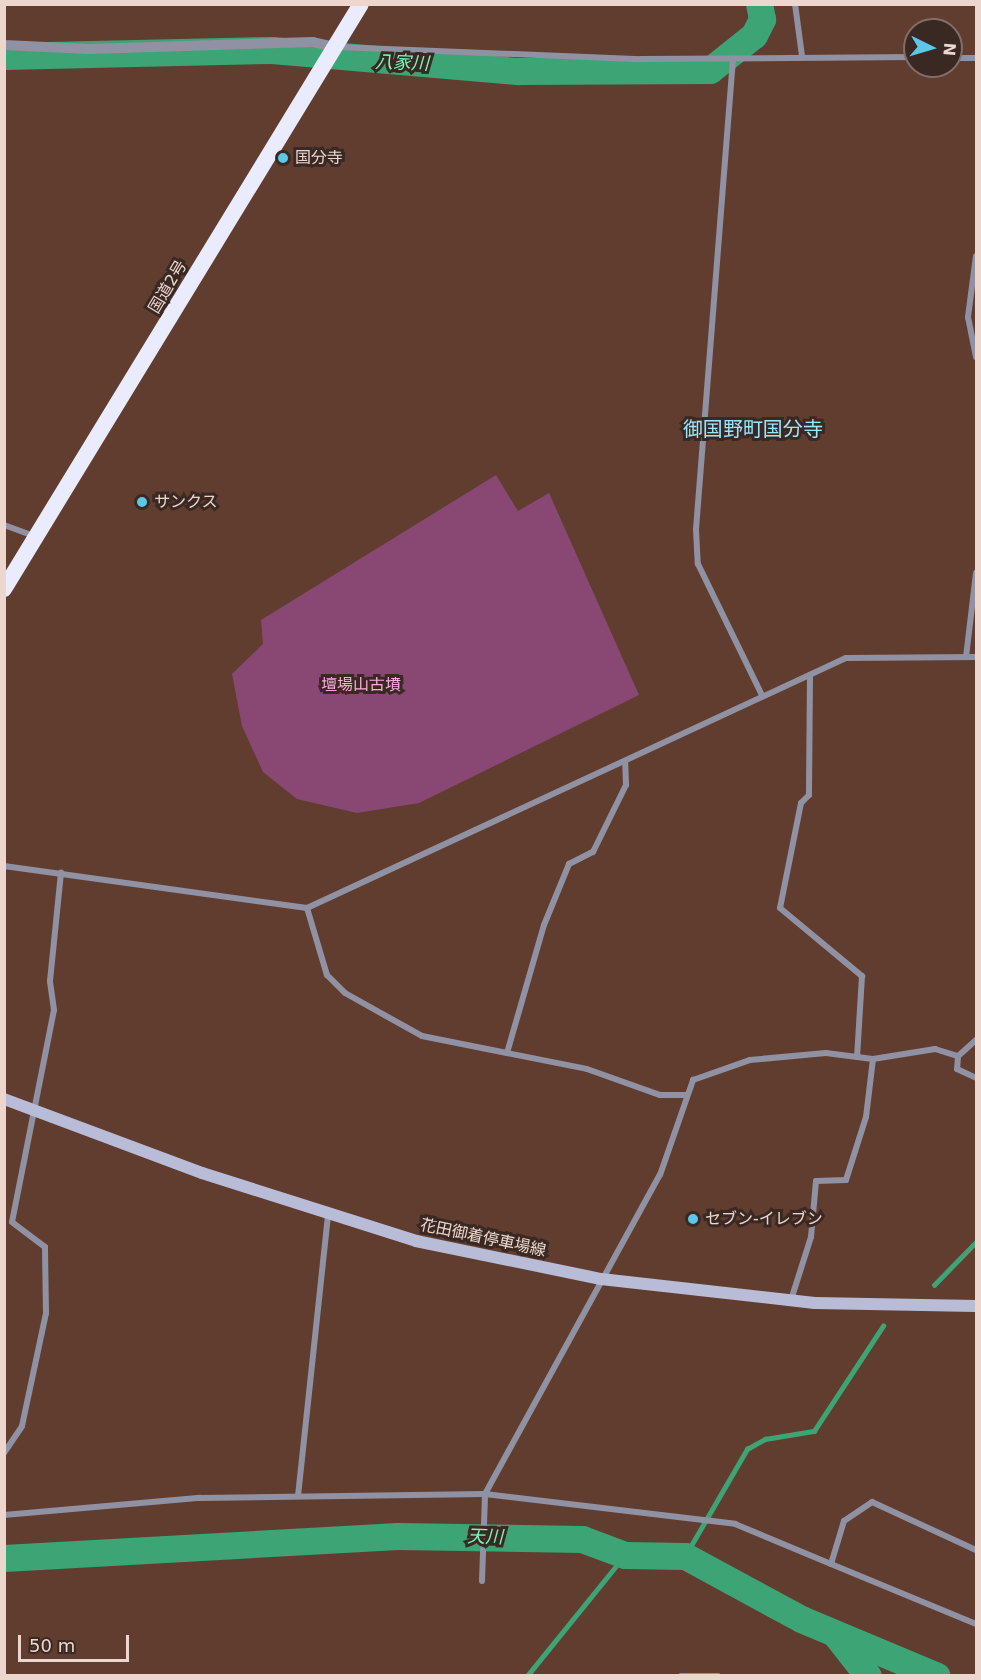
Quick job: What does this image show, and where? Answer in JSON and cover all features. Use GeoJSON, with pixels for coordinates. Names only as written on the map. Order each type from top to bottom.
{"type":"FeatureCollection","features":[{"type":"Feature","properties":{"kind":"highway","name":"国道2号"},"geometry":{"type":"LineString","coordinates":[[4,589],[361,4]]}},
{"type":"Feature","properties":{"kind":"main road","name":"花田御着停車場線"},"geometry":{"type":"LineString","coordinates":[[4,1100],[328,1216],[416,1241],[601,1279],[791,1300],[976,1306]]}},
{"type":"Feature","properties":{"kind":"street"},"geometry":{"type":"LineString","coordinates":[[795,4],[802,56]]}},
{"type":"Feature","properties":{"kind":"street"},"geometry":{"type":"LineString","coordinates":[[4,45],[89,49],[313,42],[335,47],[733,59],[802,56],[903,57]]}},
{"type":"Feature","properties":{"kind":"street"},"geometry":{"type":"LineString","coordinates":[[733,59],[696,530],[698,564],[762,695]]}},
{"type":"Feature","properties":{"kind":"street"},"geometry":{"type":"LineString","coordinates":[[976,256],[968,317],[976,357]]}},
{"type":"Feature","properties":{"kind":"street"},"geometry":{"type":"LineString","coordinates":[[4,525],[36,537]]}},
{"type":"Feature","properties":{"kind":"street"},"geometry":{"type":"LineString","coordinates":[[966,657],[976,573]]}},
{"type":"Feature","properties":{"kind":"street"},"geometry":{"type":"LineString","coordinates":[[4,866],[307,908],[846,658],[976,657]]}},
{"type":"Feature","properties":{"kind":"street"},"geometry":{"type":"LineString","coordinates":[[810,676],[809,795],[801,803],[780,908],[862,976],[857,1057]]}},
{"type":"Feature","properties":{"kind":"street"},"geometry":{"type":"LineString","coordinates":[[507,1053],[544,925],[569,864],[593,852],[626,785],[625,761]]}},
{"type":"Feature","properties":{"kind":"street"},"geometry":{"type":"LineString","coordinates":[[4,1453],[22,1426],[46,1313],[45,1247],[12,1222],[54,1010],[50,981],[61,873]]}},
{"type":"Feature","properties":{"kind":"street"},"geometry":{"type":"LineString","coordinates":[[307,908],[327,975],[345,993],[422,1036],[587,1070],[660,1095],[687,1095]]}},
{"type":"Feature","properties":{"kind":"street"},"geometry":{"type":"LineString","coordinates":[[976,1040],[958,1056],[957,1069],[976,1078]]}},
{"type":"Feature","properties":{"kind":"street"},"geometry":{"type":"LineString","coordinates":[[482,1581],[485,1494],[672,1149],[693,1080],[750,1060],[825,1053],[873,1059],[935,1048],[958,1056]]}},
{"type":"Feature","properties":{"kind":"street"},"geometry":{"type":"LineString","coordinates":[[791,1300],[811,1237],[816,1181],[846,1180],[866,1117],[873,1059]]}},
{"type":"Feature","properties":{"kind":"street"},"geometry":{"type":"LineString","coordinates":[[298,1496],[328,1216]]}},
{"type":"Feature","properties":{"kind":"street"},"geometry":{"type":"LineString","coordinates":[[4,1515],[298,1496],[485,1494],[735,1524],[976,1624]]}},
{"type":"Feature","properties":{"kind":"street"},"geometry":{"type":"LineString","coordinates":[[831,1564],[844,1521],[872,1502],[976,1550]]}},
{"type":"Feature","properties":{"kind":"street"},"geometry":{"type":"LineString","coordinates":[[681,1676],[718,1676]]}},
{"type":"Feature","properties":{"kind":"green space","name":"壇場山古墳"},"geometry":{"type":"Polygon","coordinates":[[[496,475],[518,511],[549,493],[639,695],[419,803],[357,813],[297,799],[263,772],[242,726],[232,674],[263,644],[261,620],[496,475]]]}},
{"type":"Feature","properties":{"kind":"waterway","name":"八家川"},"geometry":{"type":"LineString","coordinates":[[4,56],[272,50],[519,71],[710,70],[754,35],[762,19],[759,4]]}},
{"type":"Feature","properties":{"kind":"waterway"},"geometry":{"type":"LineString","coordinates":[[934,1285],[976,1242]]}},
{"type":"Feature","properties":{"kind":"waterway"},"geometry":{"type":"LineString","coordinates":[[685,1556],[747,1449],[765,1439],[814,1431],[883,1326]]}},
{"type":"Feature","properties":{"kind":"waterway","name":"天川"},"geometry":{"type":"LineString","coordinates":[[4,1558],[397,1536],[582,1539],[625,1555],[685,1556],[801,1619],[937,1676]]}},
{"type":"Feature","properties":{"kind":"waterway"},"geometry":{"type":"LineString","coordinates":[[527,1676],[625,1555]]}},
{"type":"Feature","properties":{"kind":"waterway"},"geometry":{"type":"LineString","coordinates":[[835,1634],[868,1676]]}},
{"type":"Feature","properties":{"kind":"place","name":"国分寺"},"geometry":{"type":"Point","coordinates":[283,158]}},
{"type":"Feature","properties":{"kind":"place","name":"サンクス"},"geometry":{"type":"Point","coordinates":[142,502]}},
{"type":"Feature","properties":{"kind":"place","name":"セブン-イレブン"},"geometry":{"type":"Point","coordinates":[693,1219]}},
{"type":"Feature","properties":{"kind":"district","name":"御国野町国分寺"},"geometry":{"type":"Point","coordinates":[753,429]}}]}
